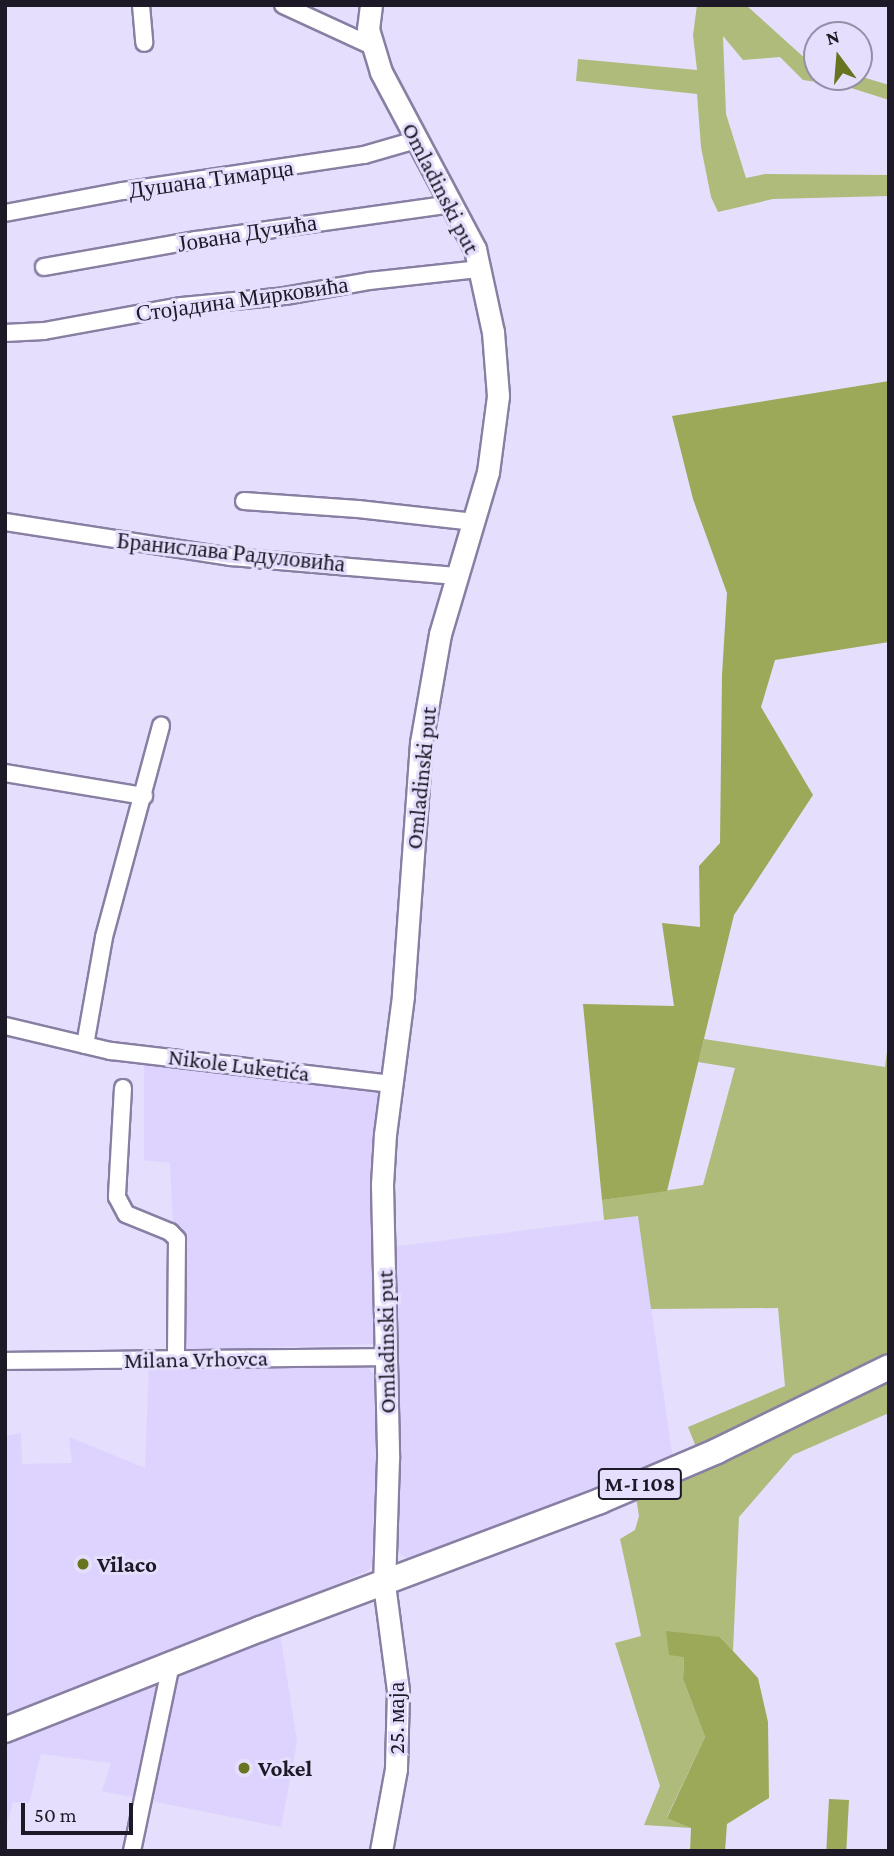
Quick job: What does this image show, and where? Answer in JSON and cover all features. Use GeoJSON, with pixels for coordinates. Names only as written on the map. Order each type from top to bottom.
{"type":"FeatureCollection","features":[{"type":"Feature","properties":{"kind":"main road","name":"M-I 108"},"geometry":{"type":"LineString","coordinates":[[5,1730],[682,1466],[889,1367]]}},
{"type":"Feature","properties":{"kind":"street"},"geometry":{"type":"LineString","coordinates":[[141,5],[144,43]]}},
{"type":"Feature","properties":{"kind":"street"},"geometry":{"type":"LineString","coordinates":[[283,5],[372,46]]}},
{"type":"Feature","properties":{"kind":"street","name":"Omladinski put"},"geometry":{"type":"LineString","coordinates":[[371,5],[368,29],[372,46],[416,139],[475,249],[493,332],[498,396],[488,472],[440,634],[421,743],[394,1084],[383,1173],[388,1459],[384,1584]]}},
{"type":"Feature","properties":{"kind":"street","name":"Душана Тимарца"},"geometry":{"type":"LineString","coordinates":[[5,213],[123,191],[364,155],[416,139]]}},
{"type":"Feature","properties":{"kind":"street","name":"Јована Дучића"},"geometry":{"type":"LineString","coordinates":[[44,267],[196,240],[451,204]]}},
{"type":"Feature","properties":{"kind":"street","name":"Стојадина Мирковића"},"geometry":{"type":"LineString","coordinates":[[5,333],[44,331],[182,306],[285,296],[369,281],[480,269]]}},
{"type":"Feature","properties":{"kind":"street"},"geometry":{"type":"LineString","coordinates":[[244,501],[358,509],[474,522]]}},
{"type":"Feature","properties":{"kind":"street","name":"Бранислава Радуловића"},"geometry":{"type":"LineString","coordinates":[[5,522],[231,557],[457,576]]}},
{"type":"Feature","properties":{"kind":"street"},"geometry":{"type":"LineString","coordinates":[[85,1045],[104,937],[161,726]]}},
{"type":"Feature","properties":{"kind":"street"},"geometry":{"type":"LineString","coordinates":[[5,773],[144,796]]}},
{"type":"Feature","properties":{"kind":"street","name":"Nikole Luketića"},"geometry":{"type":"LineString","coordinates":[[5,1026],[85,1045],[394,1084]]}},
{"type":"Feature","properties":{"kind":"street"},"geometry":{"type":"LineString","coordinates":[[123,1088],[117,1197],[126,1214],[170,1232],[177,1239],[176,1358]]}},
{"type":"Feature","properties":{"kind":"street","name":"Milana Vrhovca"},"geometry":{"type":"LineString","coordinates":[[5,1361],[386,1357]]}},
{"type":"Feature","properties":{"kind":"street","name":"25. маја"},"geometry":{"type":"LineString","coordinates":[[381,1851],[396,1769],[398,1691],[384,1584]]}},
{"type":"Feature","properties":{"kind":"street"},"geometry":{"type":"LineString","coordinates":[[132,1851],[171,1665]]}},
{"type":"Feature","properties":{"kind":"shaded area"},"geometry":{"type":"Polygon","coordinates":[[[144,1063],[380,1090],[376,1126],[375,1344],[185,1350],[184,1236],[181,1229],[173,1225],[170,1163],[144,1160],[144,1063]]]}},
{"type":"Feature","properties":{"kind":"shaded area"},"geometry":{"type":"Polygon","coordinates":[[[638,1216],[673,1460],[412,1560],[401,1555],[397,1543],[392,1247],[638,1216]]]}},
{"type":"Feature","properties":{"kind":"shaded area"},"geometry":{"type":"Polygon","coordinates":[[[353,1362],[369,1369],[379,1379],[379,1552],[368,1571],[5,1720],[5,1436],[21,1433],[22,1464],[72,1463],[69,1437],[145,1468],[149,1365],[353,1362]]]}},
{"type":"Feature","properties":{"kind":"shaded area"},"geometry":{"type":"Polygon","coordinates":[[[280,1633],[297,1742],[281,1827],[102,1791],[111,1763],[41,1754],[29,1803],[13,1802],[5,1831],[5,1741],[280,1633]]]}},
{"type":"Feature","properties":{"kind":"green space"},"geometry":{"type":"Polygon","coordinates":[[[697,5],[746,5],[803,57],[803,80],[780,57],[743,60],[723,36],[726,114],[746,178],[765,174],[889,175],[889,196],[773,199],[718,212],[711,197],[701,147],[697,94],[576,81],[578,59],[697,70],[693,35],[697,5]]]}},
{"type":"Feature","properties":{"kind":"green space"},"geometry":{"type":"Polygon","coordinates":[[[873,80],[889,85],[889,100],[861,91],[873,91],[873,80]]]}},
{"type":"Feature","properties":{"kind":"green space"},"geometry":{"type":"Polygon","coordinates":[[[889,381],[889,642],[775,660],[761,707],[813,795],[734,915],[667,1191],[602,1200],[583,1004],[674,1006],[662,923],[700,927],[699,866],[720,843],[722,675],[727,593],[693,499],[672,416],[889,381]]]}},
{"type":"Feature","properties":{"kind":"green space"},"geometry":{"type":"Polygon","coordinates":[[[889,1037],[889,1357],[698,1452],[688,1427],[785,1386],[778,1308],[651,1309],[638,1216],[604,1220],[602,1200],[703,1185],[735,1068],[698,1062],[704,1039],[885,1067],[889,1037]]]}},
{"type":"Feature","properties":{"kind":"green space"},"geometry":{"type":"Polygon","coordinates":[[[889,1377],[889,1413],[793,1455],[739,1517],[733,1651],[720,1637],[684,1657],[683,1679],[705,1737],[667,1817],[691,1828],[644,1825],[660,1786],[615,1643],[641,1636],[620,1539],[635,1530],[639,1516],[636,1497],[889,1377]]]}},
{"type":"Feature","properties":{"kind":"green space"},"geometry":{"type":"Polygon","coordinates":[[[666,1631],[720,1637],[758,1678],[768,1722],[769,1798],[727,1824],[725,1851],[690,1851],[691,1828],[667,1818],[705,1737],[683,1679],[684,1657],[669,1655],[666,1631]]]}},
{"type":"Feature","properties":{"kind":"green space"},"geometry":{"type":"Polygon","coordinates":[[[829,1799],[849,1800],[846,1851],[826,1851],[829,1799]]]}},
{"type":"Feature","properties":{"kind":"place","name":"Vilaco"},"geometry":{"type":"Point","coordinates":[83,1564]}},
{"type":"Feature","properties":{"kind":"place","name":"Vokel"},"geometry":{"type":"Point","coordinates":[244,1768]}}]}
